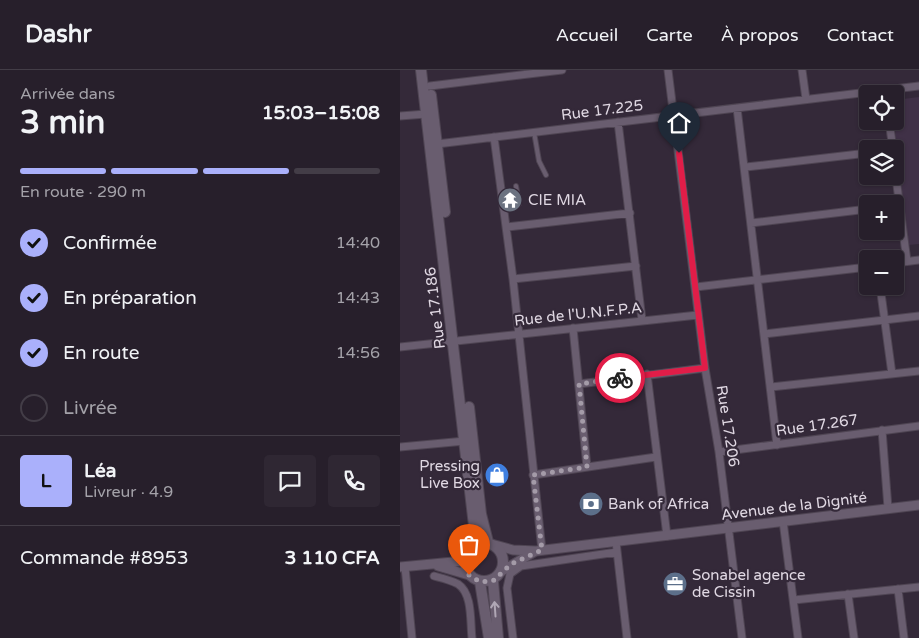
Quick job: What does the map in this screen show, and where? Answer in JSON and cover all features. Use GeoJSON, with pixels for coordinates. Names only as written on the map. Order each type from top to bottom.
{"type":"FeatureCollection","features":[{"type":"Feature","properties":{"kind":"main road","name":"Rue 17.186"},"geometry":{"type":"LineString","coordinates":[[421,70],[457,339],[476,543]]}},
{"type":"Feature","properties":{"kind":"main road"},"geometry":{"type":"LineString","coordinates":[[428,70],[457,339],[481,514],[492,544],[501,558],[502,570],[493,581],[498,638]]}},
{"type":"Feature","properties":{"kind":"main road"},"geometry":{"type":"LineString","coordinates":[[492,544],[476,543],[467,552],[464,561],[469,575],[480,582],[493,581]]}},
{"type":"Feature","properties":{"kind":"main road"},"geometry":{"type":"LineString","coordinates":[[480,582],[489,638]]}},
{"type":"Feature","properties":{"kind":"street"},"geometry":{"type":"LineString","coordinates":[[430,86],[562,70]]}},
{"type":"Feature","properties":{"kind":"street","name":"Rue 17.206"},"geometry":{"type":"LineString","coordinates":[[668,70],[698,315],[719,452],[742,638]]}},
{"type":"Feature","properties":{"kind":"street"},"geometry":{"type":"LineString","coordinates":[[802,70],[806,99]]}},
{"type":"Feature","properties":{"kind":"street","name":"Rue 17.225"},"geometry":{"type":"LineString","coordinates":[[904,89],[919,86]]}},
{"type":"Feature","properties":{"kind":"street","name":"Rue 17.225"},"geometry":{"type":"LineString","coordinates":[[437,144],[806,99],[859,94]]}},
{"type":"Feature","properties":{"kind":"street"},"geometry":{"type":"LineString","coordinates":[[737,108],[746,167],[757,279],[777,444]]}},
{"type":"Feature","properties":{"kind":"street"},"geometry":{"type":"LineString","coordinates":[[400,116],[426,114]]}},
{"type":"Feature","properties":{"kind":"street"},"geometry":{"type":"LineString","coordinates":[[618,122],[642,320]]}},
{"type":"Feature","properties":{"kind":"street"},"geometry":{"type":"LineString","coordinates":[[494,137],[513,279],[539,551],[502,570]]}},
{"type":"Feature","properties":{"kind":"street"},"geometry":{"type":"LineString","coordinates":[[746,167],[859,153]]}},
{"type":"Feature","properties":{"kind":"street"},"geometry":{"type":"LineString","coordinates":[[751,223],[859,210]]}},
{"type":"Feature","properties":{"kind":"street"},"geometry":{"type":"LineString","coordinates":[[507,227],[630,213]]}},
{"type":"Feature","properties":{"kind":"street"},"geometry":{"type":"LineString","coordinates":[[903,240],[907,261]]}},
{"type":"Feature","properties":{"kind":"street"},"geometry":{"type":"LineString","coordinates":[[904,262],[919,260]]}},
{"type":"Feature","properties":{"kind":"street"},"geometry":{"type":"LineString","coordinates":[[513,279],[636,266]]}},
{"type":"Feature","properties":{"kind":"street"},"geometry":{"type":"LineString","coordinates":[[696,287],[859,268]]}},
{"type":"Feature","properties":{"kind":"street"},"geometry":{"type":"LineString","coordinates":[[881,295],[892,374]]}},
{"type":"Feature","properties":{"kind":"street","name":"Rue de l'U.N.F.P.A"},"geometry":{"type":"LineString","coordinates":[[400,347],[457,339],[518,335],[698,315]]}},
{"type":"Feature","properties":{"kind":"street"},"geometry":{"type":"LineString","coordinates":[[764,334],[919,316]]}},
{"type":"Feature","properties":{"kind":"street"},"geometry":{"type":"LineString","coordinates":[[574,328],[587,467]]}},
{"type":"Feature","properties":{"kind":"street"},"geometry":{"type":"LineString","coordinates":[[579,384],[705,368]]}},
{"type":"Feature","properties":{"kind":"street"},"geometry":{"type":"LineString","coordinates":[[771,387],[919,371]]}},
{"type":"Feature","properties":{"kind":"street"},"geometry":{"type":"LineString","coordinates":[[647,374],[667,536]]}},
{"type":"Feature","properties":{"kind":"street","name":"Rue 17.267"},"geometry":{"type":"LineString","coordinates":[[719,452],[919,426]]}},
{"type":"Feature","properties":{"kind":"street"},"geometry":{"type":"LineString","coordinates":[[882,430],[888,508]]}},
{"type":"Feature","properties":{"kind":"street"},"geometry":{"type":"LineString","coordinates":[[400,447],[465,440]]}},
{"type":"Feature","properties":{"kind":"street"},"geometry":{"type":"LineString","coordinates":[[533,475],[656,457]]}},
{"type":"Feature","properties":{"kind":"street","name":"Avenue de la Dignité"},"geometry":{"type":"LineString","coordinates":[[492,544],[513,550],[539,551],[616,547],[667,536],[919,505]]}},
{"type":"Feature","properties":{"kind":"street"},"geometry":{"type":"LineString","coordinates":[[783,521],[798,638]]}},
{"type":"Feature","properties":{"kind":"street"},"geometry":{"type":"LineString","coordinates":[[513,638],[507,588],[510,574],[521,566],[616,547],[627,638]]}},
{"type":"Feature","properties":{"kind":"street"},"geometry":{"type":"LineString","coordinates":[[412,638],[402,567],[464,561]]}},
{"type":"Feature","properties":{"kind":"street"},"geometry":{"type":"LineString","coordinates":[[433,564],[469,575]]}},
{"type":"Feature","properties":{"kind":"street"},"geometry":{"type":"LineString","coordinates":[[434,576],[458,584],[463,589],[468,599],[472,638]]}},
{"type":"Feature","properties":{"kind":"street"},"geometry":{"type":"LineString","coordinates":[[794,600],[919,587]]}},
{"type":"Feature","properties":{"kind":"street"},"geometry":{"type":"LineString","coordinates":[[898,589],[904,638]]}},
{"type":"Feature","properties":{"kind":"street"},"geometry":{"type":"LineString","coordinates":[[848,594],[854,638]]}},
{"type":"Feature","properties":{"kind":"lane"},"geometry":{"type":"LineString","coordinates":[[534,132],[540,161],[546,175]]}},
{"type":"Feature","properties":{"kind":"lane"},"geometry":{"type":"LineString","coordinates":[[504,208],[518,204],[516,186]]}},
{"type":"Feature","properties":{"kind":"shaded area"},"geometry":{"type":"Polygon","coordinates":[[[919,97],[919,244],[908,245],[904,195],[902,195],[901,185],[904,185],[904,140],[896,140],[895,130],[904,130],[904,99],[919,97]]]}},
{"type":"Feature","properties":{"kind":"way so far"},"geometry":{"type":"LineString","coordinates":[[469,575],[480,582],[493,581],[502,570],[511,564],[536,551],[542,550],[533,475],[587,467],[579,384],[620,378]]}},
{"type":"Feature","properties":{"kind":"place","name":"CIE MIA"},"geometry":{"type":"Point","coordinates":[510,200]}},
{"type":"Feature","properties":{"kind":"place","name":"Pressing Live Box"},"geometry":{"type":"Point","coordinates":[497,475]}},
{"type":"Feature","properties":{"kind":"place","name":"Bank of Africa"},"geometry":{"type":"Point","coordinates":[591,504]}},
{"type":"Feature","properties":{"kind":"place","name":"Sonabel agence de Cissin"},"geometry":{"type":"Point","coordinates":[675,584]}},
{"type":"Feature","properties":{"kind":"route"},"geometry":{"type":"LineString","coordinates":[[620,378],[705,368],[679,153]]}}]}
